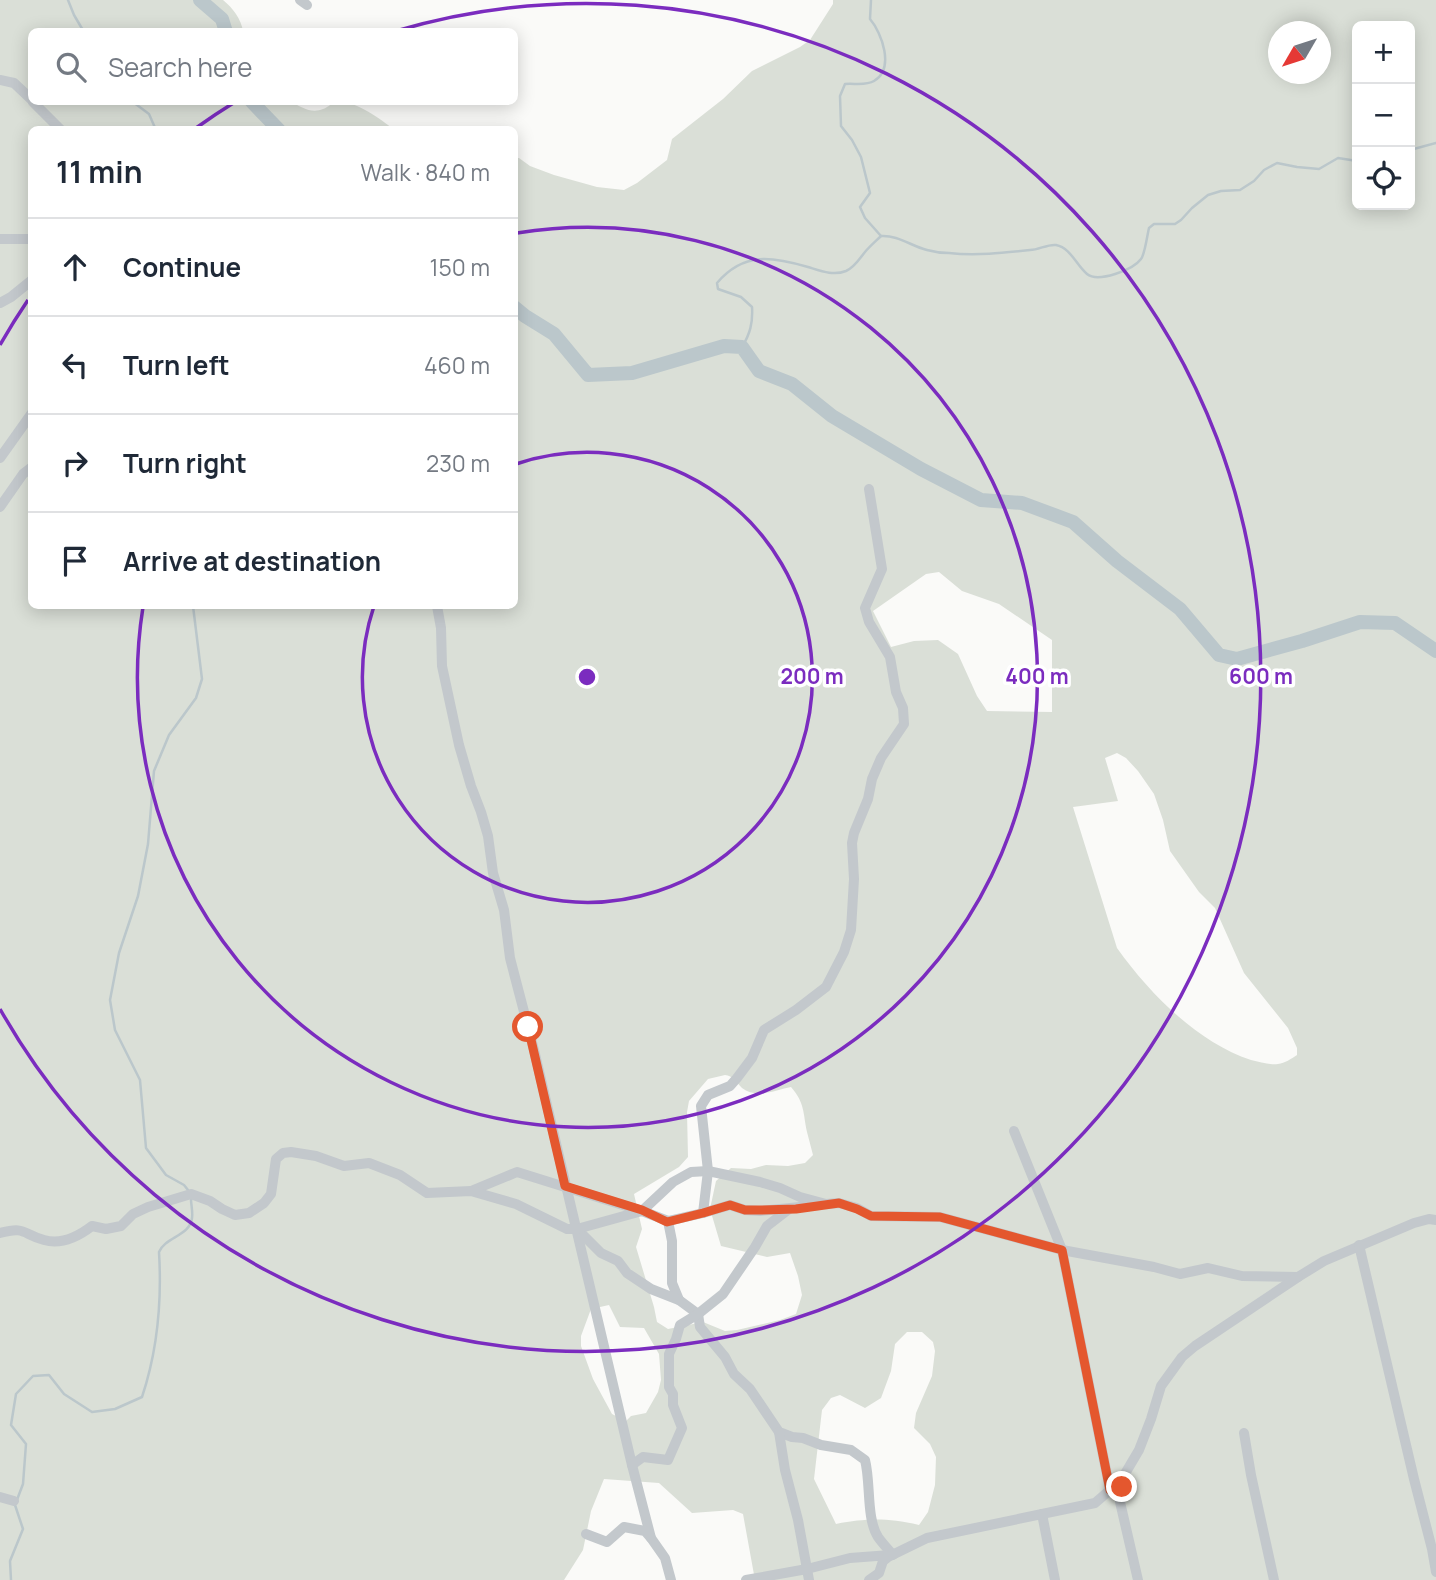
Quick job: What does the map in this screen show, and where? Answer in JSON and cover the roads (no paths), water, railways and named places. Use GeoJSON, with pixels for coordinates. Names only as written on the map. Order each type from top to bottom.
{"type":"FeatureCollection","features":[{"type":"Feature","properties":{"kind":"street"},"geometry":{"type":"LineString","coordinates":[[0,80],[14,83],[28,97]]}},
{"type":"Feature","properties":{"kind":"street"},"geometry":{"type":"LineString","coordinates":[[36,105],[57,126]]}},
{"type":"Feature","properties":{"kind":"street"},"geometry":{"type":"LineString","coordinates":[[0,239],[28,239]]}},
{"type":"Feature","properties":{"kind":"street"},"geometry":{"type":"LineString","coordinates":[[0,303],[28,283]]}},
{"type":"Feature","properties":{"kind":"street"},"geometry":{"type":"LineString","coordinates":[[0,458],[28,419]]}},
{"type":"Feature","properties":{"kind":"street"},"geometry":{"type":"LineString","coordinates":[[0,507],[28,470]]}},
{"type":"Feature","properties":{"kind":"street"},"geometry":{"type":"LineString","coordinates":[[703,1213],[708,1171],[701,1106],[708,1095],[730,1086],[737,1078],[752,1058],[764,1030],[827,987],[851,930],[854,833],[881,758],[904,724],[903,708],[896,692],[890,657],[869,622],[864,608],[882,569],[869,489]]}},
{"type":"Feature","properties":{"kind":"street"},"geometry":{"type":"LineString","coordinates":[[438,609],[442,666],[459,745],[488,836],[493,873],[504,910],[510,958],[652,1538]]}},
{"type":"Feature","properties":{"kind":"street"},"geometry":{"type":"LineString","coordinates":[[1014,1131],[1062,1250],[1110,1490]]}},
{"type":"Feature","properties":{"kind":"street"},"geometry":{"type":"LineString","coordinates":[[0,1233],[21,1230],[47,1242],[77,1237],[92,1226],[121,1226],[133,1214],[148,1207],[191,1194],[210,1200],[235,1215],[249,1213],[264,1203],[271,1194],[276,1159],[283,1153],[291,1152],[316,1156],[344,1166],[369,1163],[400,1175],[427,1193],[471,1191],[516,1204],[567,1229],[576,1229],[642,1210],[673,1182],[691,1172],[708,1171],[760,1182],[826,1204]]}},
{"type":"Feature","properties":{"kind":"street"},"geometry":{"type":"LineString","coordinates":[[471,1191],[517,1172],[642,1210],[667,1222],[730,1205],[745,1210],[789,1209],[839,1203],[871,1216],[940,1217],[1062,1250],[1180,1274],[1208,1268],[1242,1276],[1298,1277]]}},
{"type":"Feature","properties":{"kind":"street"},"geometry":{"type":"LineString","coordinates":[[632,1465],[643,1457],[668,1460],[682,1428],[669,1387],[669,1354],[680,1325],[723,1294],[766,1226],[789,1209]]}},
{"type":"Feature","properties":{"kind":"street"},"geometry":{"type":"LineString","coordinates":[[1138,1580],[1120,1502],[1122,1487],[1126,1472],[1152,1419],[1161,1386],[1182,1357],[1324,1261],[1413,1223],[1436,1220]]}},
{"type":"Feature","properties":{"kind":"street"},"geometry":{"type":"LineString","coordinates":[[667,1222],[672,1241],[672,1283],[679,1300]]}},
{"type":"Feature","properties":{"kind":"street"},"geometry":{"type":"LineString","coordinates":[[576,1229],[601,1253],[618,1261],[627,1273],[651,1289],[679,1300],[698,1314],[700,1327],[725,1357],[734,1374],[750,1389],[779,1432],[808,1575]]}},
{"type":"Feature","properties":{"kind":"street"},"geometry":{"type":"LineString","coordinates":[[1359,1245],[1436,1572]]}},
{"type":"Feature","properties":{"kind":"street"},"geometry":{"type":"LineString","coordinates":[[779,1432],[829,1447],[851,1450],[865,1460],[877,1536],[893,1555]]}},
{"type":"Feature","properties":{"kind":"street"},"geometry":{"type":"LineString","coordinates":[[1244,1433],[1274,1580]]}},
{"type":"Feature","properties":{"kind":"street"},"geometry":{"type":"LineString","coordinates":[[869,1580],[879,1573],[883,1561],[927,1538],[1095,1503],[1110,1490],[1122,1487]]}},
{"type":"Feature","properties":{"kind":"street"},"geometry":{"type":"LineString","coordinates":[[0,1497],[15,1502]]}},
{"type":"Feature","properties":{"kind":"street"},"geometry":{"type":"LineString","coordinates":[[1042,1514],[1055,1580]]}},
{"type":"Feature","properties":{"kind":"street"},"geometry":{"type":"LineString","coordinates":[[586,1534],[607,1542],[624,1527],[645,1531],[665,1559],[671,1580]]}},
{"type":"Feature","properties":{"kind":"street"},"geometry":{"type":"LineString","coordinates":[[746,1580],[808,1575],[850,1558],[893,1555]]}},
{"type":"Feature","properties":{"kind":"waterway"},"geometry":{"type":"LineString","coordinates":[[68,0],[82,28]]}},
{"type":"Feature","properties":{"kind":"waterway"},"geometry":{"type":"LineString","coordinates":[[200,0],[222,19],[225,28]]}},
{"type":"Feature","properties":{"kind":"waterway"},"geometry":{"type":"LineString","coordinates":[[871,0],[870,19],[882,42],[884,68],[871,83],[845,84],[840,96],[841,126],[861,157],[870,193],[860,207],[865,218],[881,236]]}},
{"type":"Feature","properties":{"kind":"waterway"},"geometry":{"type":"LineString","coordinates":[[137,105],[149,114],[154,126]]}},
{"type":"Feature","properties":{"kind":"waterway"},"geometry":{"type":"LineString","coordinates":[[255,105],[275,126]]}},
{"type":"Feature","properties":{"kind":"waterway"},"geometry":{"type":"LineString","coordinates":[[1415,149],[1436,143]]}},
{"type":"Feature","properties":{"kind":"waterway"},"geometry":{"type":"LineString","coordinates":[[742,347],[750,328],[752,307],[741,297],[718,289],[717,283],[727,273],[748,261],[771,259],[836,273],[849,269],[881,236],[887,236],[930,251],[959,254],[1033,250],[1056,245],[1070,253],[1087,274],[1107,276],[1131,267],[1141,259],[1149,228],[1154,224],[1175,224],[1208,195],[1240,190],[1277,163],[1319,169],[1338,158],[1352,160]]}},
{"type":"Feature","properties":{"kind":"waterway"},"geometry":{"type":"LineString","coordinates":[[518,310],[554,334],[588,375],[632,373],[724,346],[742,347],[759,371],[792,384],[832,416],[921,469],[981,500],[1022,503],[1073,522],[1117,561],[1180,609],[1219,655],[1237,659],[1360,622],[1395,623],[1436,651]]}},
{"type":"Feature","properties":{"kind":"waterway"},"geometry":{"type":"LineString","coordinates":[[188,1190],[166,1175],[146,1148],[140,1080],[115,1030],[110,1000],[119,953],[138,896],[148,844],[154,771],[169,735],[196,698],[202,679],[193,609]]}},
{"type":"Feature","properties":{"kind":"waterway"},"geometry":{"type":"LineString","coordinates":[[11,1580],[10,1561],[23,1529],[15,1505],[23,1484],[26,1444],[11,1425],[16,1394],[33,1376],[49,1375],[64,1394],[92,1412],[115,1409],[142,1397],[158,1325],[159,1252],[166,1243],[187,1229],[192,1216],[191,1199]]}}]}
